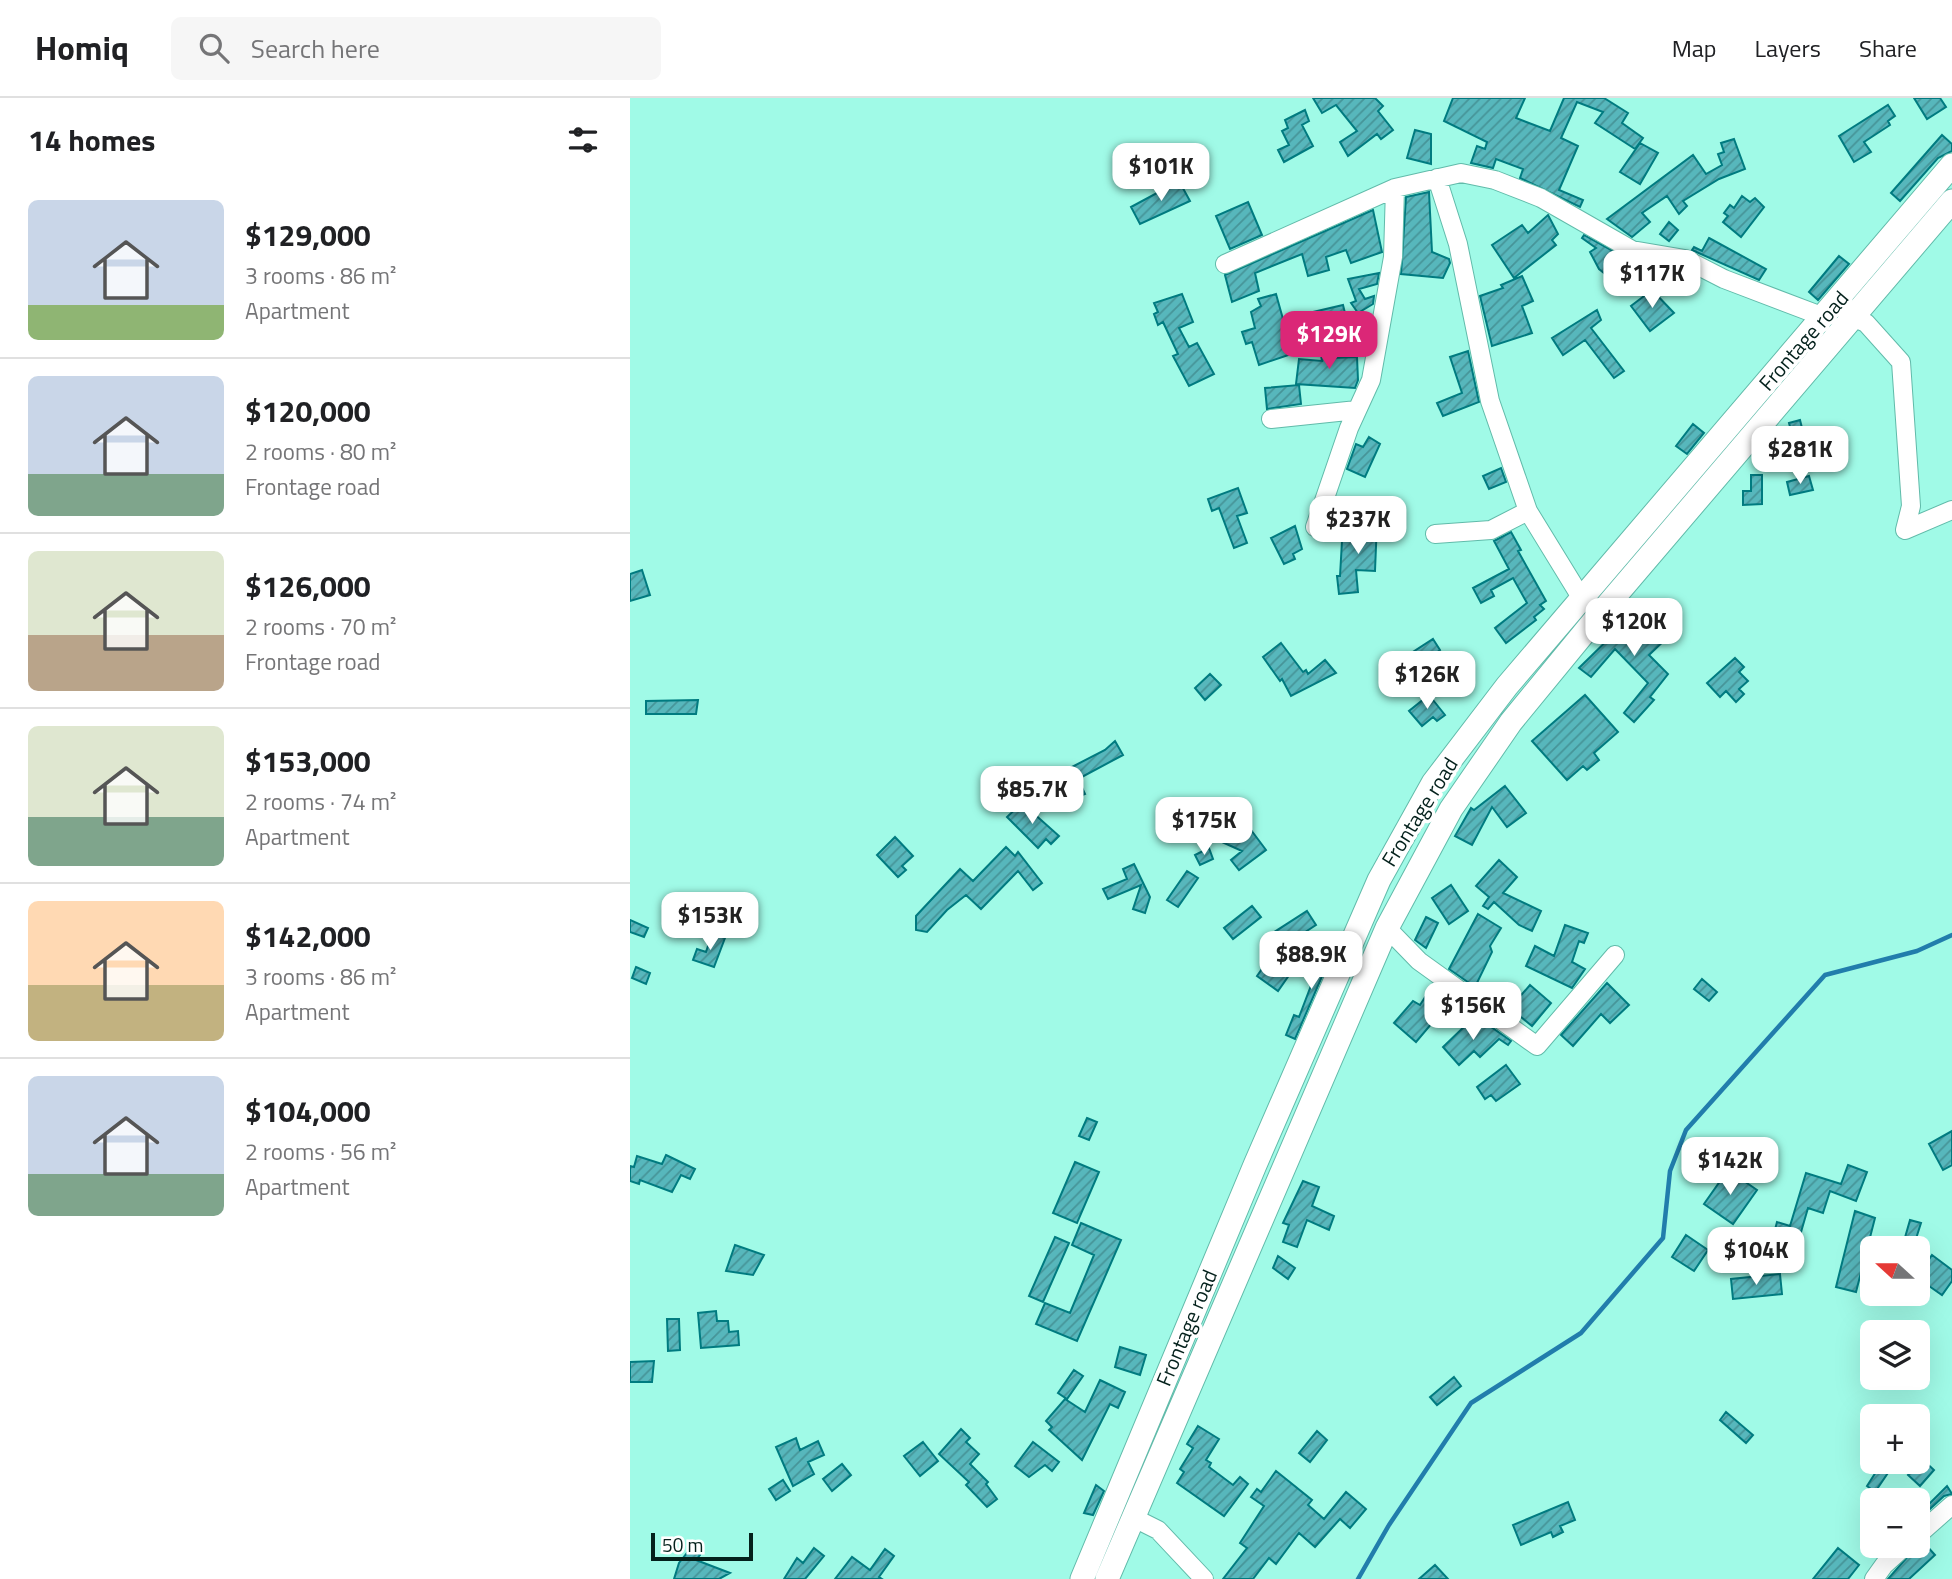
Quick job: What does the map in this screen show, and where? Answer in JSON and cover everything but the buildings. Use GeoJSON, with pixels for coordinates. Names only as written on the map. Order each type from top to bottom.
{"type":"FeatureCollection","features":[{"type":"Feature","properties":{"kind":"main road","name":"Frontage road"},"geometry":{"type":"LineString","coordinates":[[1082,1579],[1255,1165],[1379,880],[1433,783],[1507,686],[1839,312],[1952,165]]}},
{"type":"Feature","properties":{"kind":"main road"},"geometry":{"type":"LineString","coordinates":[[1107,1579],[1387,928],[1451,809],[1511,722],[1762,421],[1839,312],[1952,201]]}},
{"type":"Feature","properties":{"kind":"main road"},"geometry":{"type":"LineString","coordinates":[[1379,880],[1404,892]]}},
{"type":"Feature","properties":{"kind":"street"},"geometry":{"type":"LineString","coordinates":[[1225,264],[1395,188],[1461,173],[1495,180],[1541,198],[1632,250],[1685,259],[1724,279],[1839,312],[1866,323],[1901,362],[1911,506],[1905,530],[1952,510]]}},
{"type":"Feature","properties":{"kind":"street"},"geometry":{"type":"LineString","coordinates":[[1437,178],[1458,244],[1490,401],[1528,511],[1551,553],[1583,599]]}},
{"type":"Feature","properties":{"kind":"street"},"geometry":{"type":"LineString","coordinates":[[1315,527],[1357,410],[1371,380],[1377,355],[1377,335],[1393,257],[1395,188]]}},
{"type":"Feature","properties":{"kind":"street"},"geometry":{"type":"LineString","coordinates":[[1271,419],[1357,410]]}},
{"type":"Feature","properties":{"kind":"street"},"geometry":{"type":"LineString","coordinates":[[1435,534],[1491,530],[1528,511]]}},
{"type":"Feature","properties":{"kind":"street"},"geometry":{"type":"LineString","coordinates":[[1387,928],[1419,961],[1537,1046],[1615,956]]}},
{"type":"Feature","properties":{"kind":"street"},"geometry":{"type":"LineString","coordinates":[[1930,1524],[1952,1505]]}},
{"type":"Feature","properties":{"kind":"street"},"geometry":{"type":"LineString","coordinates":[[1134,1518],[1158,1530],[1188,1558],[1204,1579]]}},
{"type":"Feature","properties":{"kind":"street"},"geometry":{"type":"LineString","coordinates":[[1874,1579],[1892,1558]]}},
{"type":"Feature","properties":{"kind":"waterway"},"geometry":{"type":"LineString","coordinates":[[1358,1579],[1389,1525],[1471,1403],[1581,1333],[1663,1238],[1670,1171],[1686,1130],[1825,975],[1917,951],[1952,935]]}}]}
